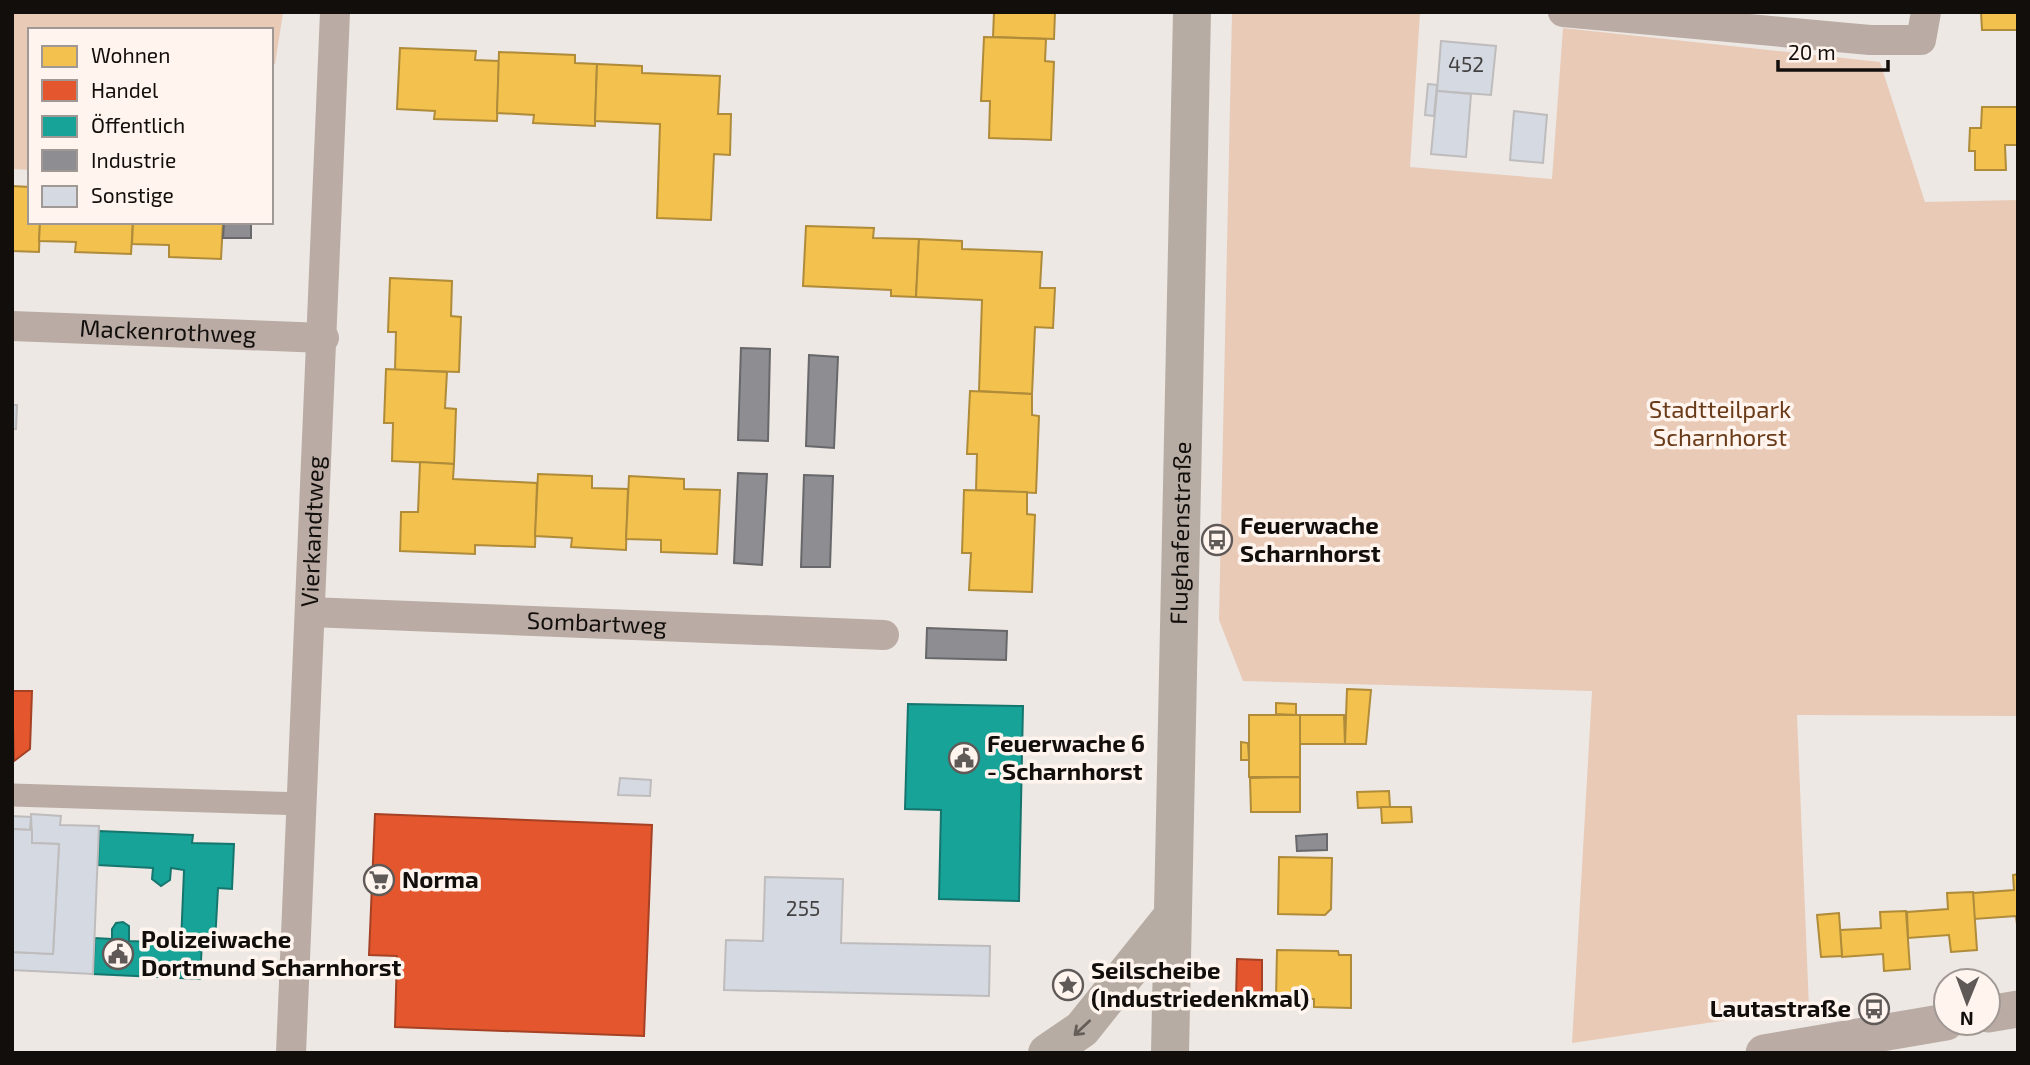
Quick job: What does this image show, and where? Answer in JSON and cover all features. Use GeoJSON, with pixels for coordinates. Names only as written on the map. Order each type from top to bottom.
{"type":"FeatureCollection","features":[{"type":"Feature","properties":{"kind":"main road","name":"Flughafenstraße"},"geometry":{"type":"LineString","coordinates":[[1170,1053],[1192,12]]}},
{"type":"Feature","properties":{"kind":"main road"},"geometry":{"type":"LineString","coordinates":[[1047,1053],[1082,1029],[1171,918]]}},
{"type":"Feature","properties":{"kind":"street","name":"Vierkandtweg"},"geometry":{"type":"LineString","coordinates":[[291,1053],[324,338],[335,12]]}},
{"type":"Feature","properties":{"kind":"street"},"geometry":{"type":"LineString","coordinates":[[1563,12],[1870,40],[1921,40],[1926,12]]}},
{"type":"Feature","properties":{"kind":"street","name":"Mackenrothweg"},"geometry":{"type":"LineString","coordinates":[[12,327],[324,338]]}},
{"type":"Feature","properties":{"kind":"street","name":"Sombartweg"},"geometry":{"type":"LineString","coordinates":[[310,612],[884,635]]}},
{"type":"Feature","properties":{"kind":"street"},"geometry":{"type":"LineString","coordinates":[[12,794],[304,804]]}},
{"type":"Feature","properties":{"kind":"street"},"geometry":{"type":"LineString","coordinates":[[1764,1053],[1884,1043],[1932,1027]]}},
{"type":"Feature","properties":{"kind":"green space"},"geometry":{"type":"Polygon","coordinates":[[[12,12],[283,13],[275,64],[273,28],[28,28],[28,170],[12,169],[12,12]]]}},
{"type":"Feature","properties":{"kind":"green space","name":"Stadtteilpark Scharnhorst"},"geometry":{"type":"Polygon","coordinates":[[[1232,12],[1420,13],[1410,167],[1552,179],[1563,28],[1880,62],[1925,202],[2018,200],[2018,716],[1797,715],[1809,1008],[1572,1043],[1592,691],[1243,681],[1219,620],[1232,12]]]}},
{"type":"Feature","properties":{"kind":"building: Wohnen"},"geometry":{"type":"Polygon","coordinates":[[[994,12],[1055,12],[1054,39],[993,37],[994,12]]]}},
{"type":"Feature","properties":{"kind":"building: Wohnen"},"geometry":{"type":"Polygon","coordinates":[[[1981,12],[2018,12],[2018,30],[1982,30],[1981,12]]]}},
{"type":"Feature","properties":{"kind":"building: Wohnen"},"geometry":{"type":"Polygon","coordinates":[[[984,37],[1046,39],[1045,61],[1054,62],[1051,140],[989,138],[990,101],[981,101],[984,37]]]}},
{"type":"Feature","properties":{"kind":"building: Wohnen"},"geometry":{"type":"Polygon","coordinates":[[[400,48],[476,51],[475,60],[499,61],[497,121],[434,119],[435,111],[397,109],[400,48]]]}},
{"type":"Feature","properties":{"kind":"building: Wohnen"},"geometry":{"type":"Polygon","coordinates":[[[499,52],[575,55],[575,63],[597,64],[595,126],[533,123],[534,115],[497,113],[499,52]]]}},
{"type":"Feature","properties":{"kind":"building: Wohnen"},"geometry":{"type":"Polygon","coordinates":[[[597,64],[642,66],[642,73],[720,76],[718,114],[731,114],[730,155],[714,154],[711,220],[657,218],[660,124],[595,121],[597,64]]]}},
{"type":"Feature","properties":{"kind":"building: Wohnen"},"geometry":{"type":"Polygon","coordinates":[[[1982,107],[2018,107],[2018,145],[2005,145],[2006,170],[1975,170],[1975,151],[1969,151],[1970,128],[1981,128],[1982,107]]]}},
{"type":"Feature","properties":{"kind":"building: Wohnen"},"geometry":{"type":"Polygon","coordinates":[[[12,186],[28,187],[28,224],[40,224],[39,252],[12,251],[12,186]]]}},
{"type":"Feature","properties":{"kind":"building: Wohnen"},"geometry":{"type":"Polygon","coordinates":[[[40,224],[133,224],[131,254],[75,252],[76,242],[39,241],[40,224]]]}},
{"type":"Feature","properties":{"kind":"building: Wohnen"},"geometry":{"type":"Polygon","coordinates":[[[133,224],[223,224],[221,259],[169,257],[169,245],[132,244],[133,224]]]}},
{"type":"Feature","properties":{"kind":"building: Wohnen"},"geometry":{"type":"Polygon","coordinates":[[[806,226],[874,228],[873,238],[919,239],[916,297],[891,296],[891,290],[803,286],[806,226]]]}},
{"type":"Feature","properties":{"kind":"building: Wohnen"},"geometry":{"type":"Polygon","coordinates":[[[919,239],[962,241],[962,249],[1042,252],[1040,288],[1055,288],[1053,328],[1035,327],[1032,394],[979,391],[982,300],[916,297],[919,239]]]}},
{"type":"Feature","properties":{"kind":"building: Wohnen"},"geometry":{"type":"Polygon","coordinates":[[[390,278],[452,281],[451,316],[461,317],[459,372],[395,370],[396,332],[388,332],[390,278]]]}},
{"type":"Feature","properties":{"kind":"building: Wohnen"},"geometry":{"type":"Polygon","coordinates":[[[386,369],[447,372],[445,408],[456,409],[454,464],[392,461],[393,423],[384,423],[386,369]]]}},
{"type":"Feature","properties":{"kind":"building: Wohnen"},"geometry":{"type":"Polygon","coordinates":[[[970,391],[1032,394],[1032,415],[1039,416],[1036,493],[976,490],[977,454],[967,454],[970,391]]]}},
{"type":"Feature","properties":{"kind":"building: Wohnen"},"geometry":{"type":"Polygon","coordinates":[[[420,462],[454,464],[453,479],[537,483],[535,547],[475,545],[475,554],[400,551],[401,512],[418,512],[420,462]]]}},
{"type":"Feature","properties":{"kind":"building: Wohnen"},"geometry":{"type":"Polygon","coordinates":[[[538,474],[592,476],[592,488],[628,489],[626,550],[571,547],[572,538],[535,536],[538,474]]]}},
{"type":"Feature","properties":{"kind":"building: Wohnen"},"geometry":{"type":"Polygon","coordinates":[[[629,476],[684,479],[684,489],[720,490],[717,554],[661,552],[661,540],[626,539],[629,476]]]}},
{"type":"Feature","properties":{"kind":"building: Wohnen"},"geometry":{"type":"Polygon","coordinates":[[[964,490],[1027,492],[1027,514],[1035,515],[1032,592],[969,590],[971,553],[962,553],[964,490]]]}},
{"type":"Feature","properties":{"kind":"building: Wohnen"},"geometry":{"type":"Polygon","coordinates":[[[1347,689],[1371,690],[1366,744],[1345,744],[1347,689]]]}},
{"type":"Feature","properties":{"kind":"building: Wohnen"},"geometry":{"type":"Polygon","coordinates":[[[1276,703],[1296,704],[1296,715],[1276,714],[1276,703]]]}},
{"type":"Feature","properties":{"kind":"building: Wohnen"},"geometry":{"type":"Polygon","coordinates":[[[1249,715],[1300,715],[1300,777],[1249,777],[1249,715]]]}},
{"type":"Feature","properties":{"kind":"building: Wohnen"},"geometry":{"type":"Polygon","coordinates":[[[1300,715],[1344,715],[1345,744],[1300,744],[1300,715]]]}},
{"type":"Feature","properties":{"kind":"building: Wohnen"},"geometry":{"type":"Polygon","coordinates":[[[1241,742],[1248,743],[1249,760],[1241,760],[1241,742]]]}},
{"type":"Feature","properties":{"kind":"building: Wohnen"},"geometry":{"type":"Polygon","coordinates":[[[1300,777],[1300,812],[1251,812],[1250,778],[1300,777]]]}},
{"type":"Feature","properties":{"kind":"building: Wohnen"},"geometry":{"type":"Polygon","coordinates":[[[1389,791],[1390,807],[1358,808],[1357,792],[1389,791]]]}},
{"type":"Feature","properties":{"kind":"building: Wohnen"},"geometry":{"type":"Polygon","coordinates":[[[1381,807],[1411,807],[1412,822],[1382,823],[1381,807]]]}},
{"type":"Feature","properties":{"kind":"building: Wohnen"},"geometry":{"type":"Polygon","coordinates":[[[1279,857],[1332,858],[1331,909],[1325,915],[1278,914],[1279,857]]]}},
{"type":"Feature","properties":{"kind":"building: Wohnen"},"geometry":{"type":"Polygon","coordinates":[[[2018,874],[2018,933],[2016,916],[1974,919],[1973,893],[2014,890],[2013,875],[2018,874]]]}},
{"type":"Feature","properties":{"kind":"building: Wohnen"},"geometry":{"type":"Polygon","coordinates":[[[1973,892],[1977,950],[1951,952],[1949,935],[1908,938],[1907,912],[1948,909],[1947,893],[1973,892]]]}},
{"type":"Feature","properties":{"kind":"building: Wohnen"},"geometry":{"type":"Polygon","coordinates":[[[1906,911],[1910,969],[1884,971],[1883,954],[1842,957],[1840,930],[1881,928],[1880,912],[1906,911]]]}},
{"type":"Feature","properties":{"kind":"building: Wohnen"},"geometry":{"type":"Polygon","coordinates":[[[1839,913],[1842,956],[1821,957],[1817,915],[1839,913]]]}},
{"type":"Feature","properties":{"kind":"building: Wohnen"},"geometry":{"type":"Polygon","coordinates":[[[1277,950],[1338,951],[1339,955],[1351,955],[1351,1008],[1314,1007],[1314,999],[1276,997],[1277,950]]]}},
{"type":"Feature","properties":{"kind":"building: Handel"},"geometry":{"type":"Polygon","coordinates":[[[12,691],[32,691],[30,749],[14,761],[12,691]]]}},
{"type":"Feature","properties":{"kind":"building: Handel"},"geometry":{"type":"Polygon","coordinates":[[[375,814],[652,825],[644,1036],[395,1027],[397,956],[369,955],[375,814]]]}},
{"type":"Feature","properties":{"kind":"building: Handel"},"geometry":{"type":"Polygon","coordinates":[[[1237,959],[1262,960],[1262,1000],[1236,999],[1237,959]]]}},
{"type":"Feature","properties":{"kind":"building: Öffentlich","name":"Feuerwache 6 - Scharnhorst"},"geometry":{"type":"Polygon","coordinates":[[[908,704],[1023,706],[1019,901],[939,899],[941,810],[905,809],[908,704]]]}},
{"type":"Feature","properties":{"kind":"building: Öffentlich"},"geometry":{"type":"Polygon","coordinates":[[[99,831],[193,835],[192,843],[234,844],[232,889],[218,888],[215,943],[202,942],[200,979],[93,974],[95,938],[112,939],[112,929],[116,923],[123,922],[129,926],[129,941],[181,943],[184,870],[171,868],[170,880],[161,886],[152,879],[153,868],[98,865],[99,831]]]}},
{"type":"Feature","properties":{"kind":"building: Industrie"},"geometry":{"type":"Polygon","coordinates":[[[224,224],[251,224],[251,238],[223,238],[224,224]]]}},
{"type":"Feature","properties":{"kind":"building: Industrie"},"geometry":{"type":"Polygon","coordinates":[[[741,348],[770,349],[768,441],[738,440],[741,348]]]}},
{"type":"Feature","properties":{"kind":"building: Industrie"},"geometry":{"type":"Polygon","coordinates":[[[809,355],[838,357],[834,448],[806,446],[809,355]]]}},
{"type":"Feature","properties":{"kind":"building: Industrie"},"geometry":{"type":"Polygon","coordinates":[[[738,473],[767,474],[762,565],[734,563],[738,473]]]}},
{"type":"Feature","properties":{"kind":"building: Industrie"},"geometry":{"type":"Polygon","coordinates":[[[804,475],[833,476],[830,567],[801,567],[804,475]]]}},
{"type":"Feature","properties":{"kind":"building: Industrie"},"geometry":{"type":"Polygon","coordinates":[[[927,628],[1007,631],[1006,660],[926,658],[927,628]]]}},
{"type":"Feature","properties":{"kind":"building: Industrie"},"geometry":{"type":"Polygon","coordinates":[[[1327,834],[1327,850],[1297,851],[1296,836],[1327,834]]]}},
{"type":"Feature","properties":{"kind":"building: Sonstige"},"geometry":{"type":"Polygon","coordinates":[[[1441,41],[1496,46],[1491,95],[1437,91],[1441,41]]]}},
{"type":"Feature","properties":{"kind":"building: Sonstige"},"geometry":{"type":"Polygon","coordinates":[[[1428,84],[1437,85],[1434,116],[1425,115],[1428,84]]]}},
{"type":"Feature","properties":{"kind":"building: Sonstige"},"geometry":{"type":"Polygon","coordinates":[[[1437,91],[1471,94],[1466,157],[1431,154],[1437,91]]]}},
{"type":"Feature","properties":{"kind":"building: Sonstige"},"geometry":{"type":"Polygon","coordinates":[[[1514,111],[1547,115],[1543,163],[1510,160],[1514,111]]]}},
{"type":"Feature","properties":{"kind":"building: Sonstige"},"geometry":{"type":"Polygon","coordinates":[[[12,405],[17,405],[16,429],[12,429],[12,405]]]}},
{"type":"Feature","properties":{"kind":"building: Sonstige"},"geometry":{"type":"Polygon","coordinates":[[[620,778],[651,780],[650,796],[618,795],[620,778]]]}},
{"type":"Feature","properties":{"kind":"building: Sonstige"},"geometry":{"type":"Polygon","coordinates":[[[31,814],[61,816],[60,825],[99,826],[93,974],[12,970],[12,952],[53,954],[59,844],[32,843],[31,814]]]}},
{"type":"Feature","properties":{"kind":"building: Sonstige"},"geometry":{"type":"Polygon","coordinates":[[[12,816],[31,817],[30,830],[12,829],[12,816]]]}},
{"type":"Feature","properties":{"kind":"building: Sonstige"},"geometry":{"type":"Polygon","coordinates":[[[12,829],[32,830],[32,843],[59,844],[53,954],[12,952],[12,829]]]}},
{"type":"Feature","properties":{"kind":"building: Sonstige"},"geometry":{"type":"Polygon","coordinates":[[[765,877],[843,879],[841,943],[990,946],[989,996],[724,990],[726,940],[763,941],[765,877]]]}},
{"type":"Feature","properties":{"kind":"place","name":"Feuerwache Scharnhorst"},"geometry":{"type":"Point","coordinates":[1217,540]}},
{"type":"Feature","properties":{"kind":"place","name":"Feuerwache 6 - Scharnhorst"},"geometry":{"type":"Point","coordinates":[964,758]}},
{"type":"Feature","properties":{"kind":"place","name":"Norma"},"geometry":{"type":"Point","coordinates":[379,880]}},
{"type":"Feature","properties":{"kind":"place","name":"Polizeiwache Dortmund Scharnhorst"},"geometry":{"type":"Point","coordinates":[118,954]}},
{"type":"Feature","properties":{"kind":"place","name":"Seilscheibe (Industriedenkmal)"},"geometry":{"type":"Point","coordinates":[1068,985]}},
{"type":"Feature","properties":{"kind":"place","name":"Lautastraße"},"geometry":{"type":"Point","coordinates":[1874,1009]}}]}
